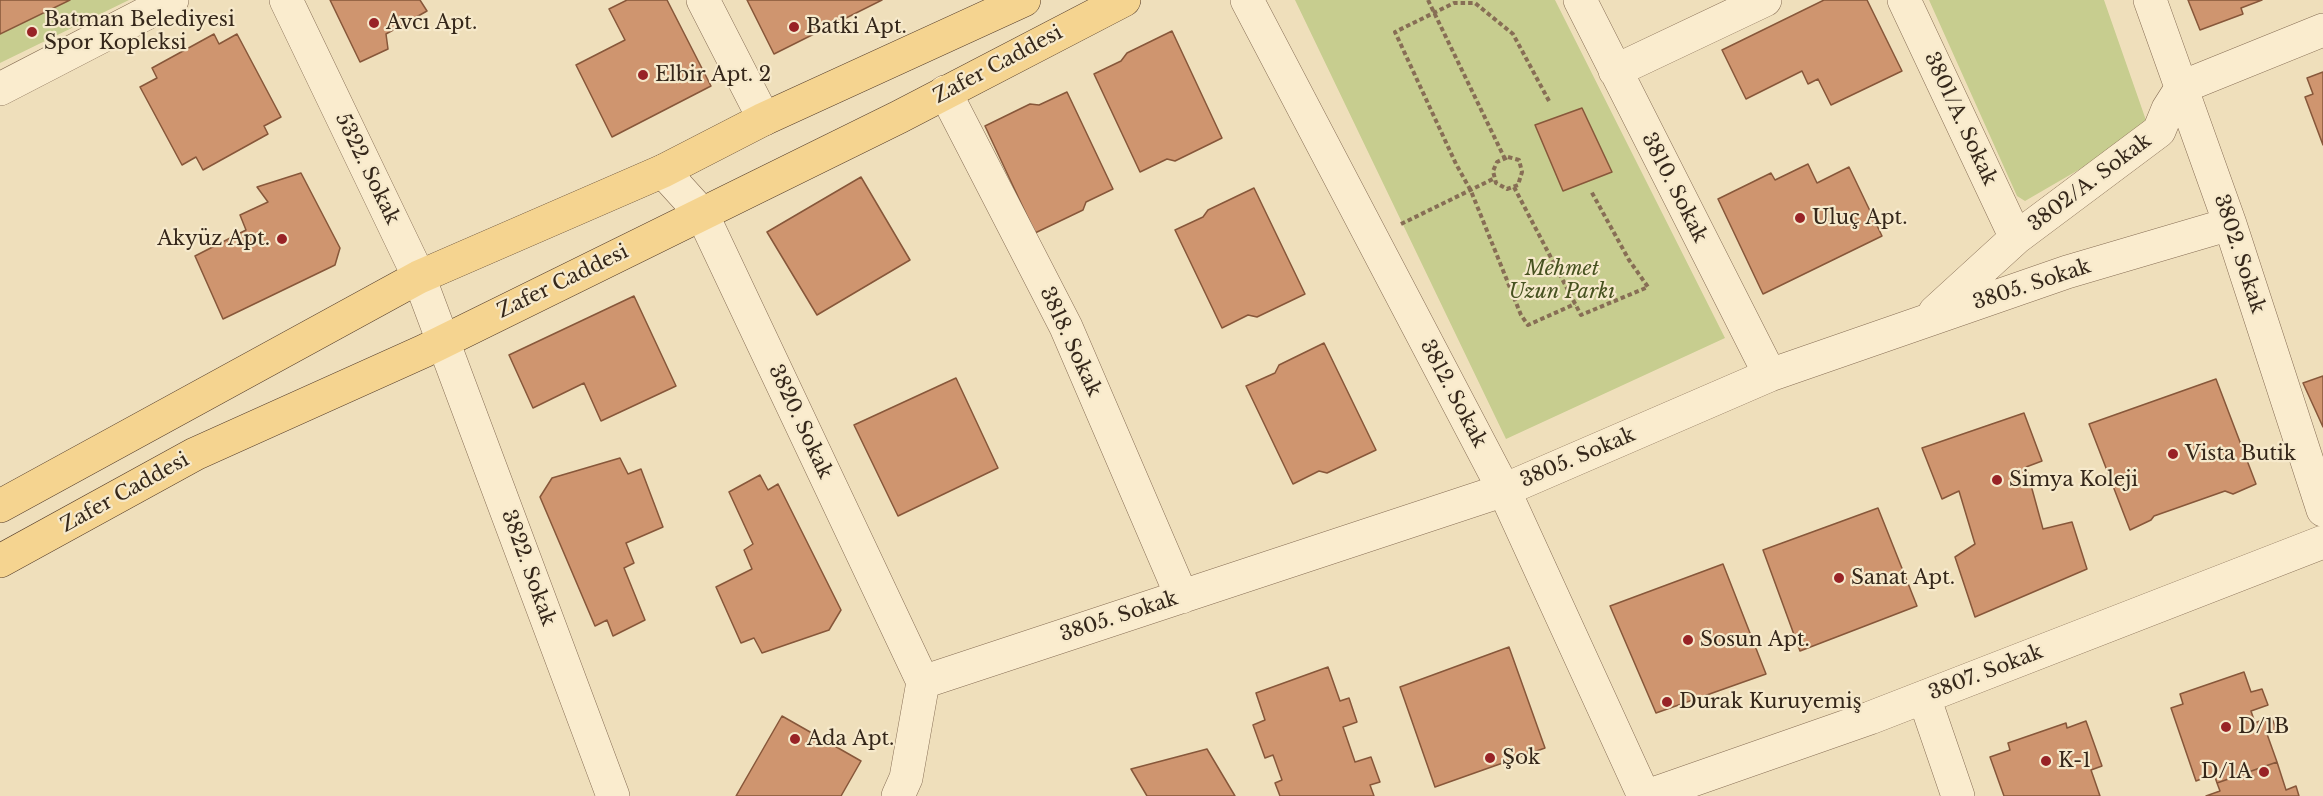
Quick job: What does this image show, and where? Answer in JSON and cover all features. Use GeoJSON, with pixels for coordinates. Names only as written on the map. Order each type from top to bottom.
{"type":"FeatureCollection","features":[{"type":"Feature","properties":{"kind":"main road"},"geometry":{"type":"LineString","coordinates":[[0,506],[419,277],[663,171],[764,119],[1024,0]]}},
{"type":"Feature","properties":{"kind":"main road","name":"Zafer Caddesi"},"geometry":{"type":"LineString","coordinates":[[0,561],[195,454],[424,351],[702,214],[1124,0]]}},
{"type":"Feature","properties":{"kind":"street"},"geometry":{"type":"LineString","coordinates":[[0,89],[172,0]]}},
{"type":"Feature","properties":{"kind":"street","name":"5322. Sokak"},"geometry":{"type":"LineString","coordinates":[[286,0],[419,277],[443,340]]}},
{"type":"Feature","properties":{"kind":"street"},"geometry":{"type":"LineString","coordinates":[[702,0],[764,119]]}},
{"type":"Feature","properties":{"kind":"street","name":"3812. Sokak"},"geometry":{"type":"LineString","coordinates":[[1247,0],[1504,490],[1646,796]]}},
{"type":"Feature","properties":{"kind":"street","name":"3810. Sokak"},"geometry":{"type":"LineString","coordinates":[[1580,0],[1770,375]]}},
{"type":"Feature","properties":{"kind":"street"},"geometry":{"type":"LineString","coordinates":[[1615,71],[1765,0]]}},
{"type":"Feature","properties":{"kind":"street","name":"3801/A. Sokak"},"geometry":{"type":"LineString","coordinates":[[1904,0],[2016,238]]}},
{"type":"Feature","properties":{"kind":"street","name":"3802. Sokak"},"geometry":{"type":"LineString","coordinates":[[2150,0],[2230,224],[2323,510]]}},
{"type":"Feature","properties":{"kind":"street"},"geometry":{"type":"LineString","coordinates":[[2182,87],[2323,30]]}},
{"type":"Feature","properties":{"kind":"street","name":"3802/A. Sokak"},"geometry":{"type":"LineString","coordinates":[[1924,322],[2016,238],[2159,131],[2168,109],[2182,87]]}},
{"type":"Feature","properties":{"kind":"street","name":"3818. Sokak"},"geometry":{"type":"LineString","coordinates":[[945,92],[1066,327],[1182,597]]}},
{"type":"Feature","properties":{"kind":"street","name":"3820. Sokak"},"geometry":{"type":"LineString","coordinates":[[663,171],[702,214],[923,682]]}},
{"type":"Feature","properties":{"kind":"street","name":"3805. Sokak"},"geometry":{"type":"LineString","coordinates":[[923,682],[1504,490],[1770,375],[2067,272],[2230,224]]}},
{"type":"Feature","properties":{"kind":"street","name":"3822. Sokak"},"geometry":{"type":"LineString","coordinates":[[443,340],[613,796]]}},
{"type":"Feature","properties":{"kind":"street","name":"3807. Sokak"},"geometry":{"type":"LineString","coordinates":[[1646,796],[1870,718],[2323,542]]}},
{"type":"Feature","properties":{"kind":"street"},"geometry":{"type":"LineString","coordinates":[[898,796],[906,778],[923,682]]}},
{"type":"Feature","properties":{"kind":"street"},"geometry":{"type":"LineString","coordinates":[[1924,697],[1958,796]]}},
{"type":"Feature","properties":{"kind":"path"},"geometry":{"type":"LineString","coordinates":[[1428,0],[1504,159]]}},
{"type":"Feature","properties":{"kind":"path"},"geometry":{"type":"LineString","coordinates":[[1548,101],[1513,34],[1476,3],[1454,3],[1395,32],[1456,164],[1471,191],[1521,315],[1528,325],[1575,304]]}},
{"type":"Feature","properties":{"kind":"path"},"geometry":{"type":"LineString","coordinates":[[1504,159],[1518,160],[1522,172],[1518,185],[1508,189],[1496,183],[1493,171],[1497,162],[1504,159]]}},
{"type":"Feature","properties":{"kind":"path"},"geometry":{"type":"LineString","coordinates":[[1370,238],[1495,178]]}},
{"type":"Feature","properties":{"kind":"path"},"geometry":{"type":"LineString","coordinates":[[1514,187],[1526,206],[1581,315],[1648,287],[1629,260],[1592,191]]}},
{"type":"Feature","properties":{"kind":"green space","name":"Batman Belediyesi Spor Kopleksi"},"geometry":{"type":"Polygon","coordinates":[[[0,0],[129,0],[0,63],[0,0]]]}},
{"type":"Feature","properties":{"kind":"green space","name":"Mehmet Uzun Parkı"},"geometry":{"type":"Polygon","coordinates":[[[1295,0],[1555,0],[1725,338],[1506,439],[1295,0]]]}},
{"type":"Feature","properties":{"kind":"green space"},"geometry":{"type":"Polygon","coordinates":[[[1929,0],[2104,0],[2148,126],[2142,133],[2025,201],[2017,196],[1929,0]]]}},
{"type":"Feature","properties":{"kind":"building"},"geometry":{"type":"Polygon","coordinates":[[[0,0],[70,0],[0,34],[0,0]]]}},
{"type":"Feature","properties":{"kind":"building","name":"Avcı Apt."},"geometry":{"type":"Polygon","coordinates":[[[330,0],[420,0],[427,11],[386,34],[388,49],[360,62],[330,0]]]}},
{"type":"Feature","properties":{"kind":"building","name":"Elbir Apt. 2"},"geometry":{"type":"Polygon","coordinates":[[[627,0],[667,0],[711,86],[612,137],[576,65],[625,40],[609,9],[627,0]]]}},
{"type":"Feature","properties":{"kind":"building","name":"Batki Apt."},"geometry":{"type":"Polygon","coordinates":[[[747,0],[882,0],[774,54],[747,0]]]}},
{"type":"Feature","properties":{"kind":"building"},"geometry":{"type":"Polygon","coordinates":[[[1824,0],[1867,0],[1902,71],[1831,105],[1818,79],[1808,84],[1802,71],[1746,99],[1722,50],[1824,0]]]}},
{"type":"Feature","properties":{"kind":"building"},"geometry":{"type":"Polygon","coordinates":[[[2188,0],[2262,0],[2241,8],[2243,14],[2200,30],[2188,0]]]}},
{"type":"Feature","properties":{"kind":"building"},"geometry":{"type":"Polygon","coordinates":[[[1172,31],[1222,138],[1175,161],[1167,159],[1140,172],[1094,74],[1121,61],[1127,53],[1172,31]]]}},
{"type":"Feature","properties":{"kind":"building"},"geometry":{"type":"Polygon","coordinates":[[[214,34],[219,44],[237,34],[281,117],[264,126],[268,134],[203,170],[196,157],[182,165],[140,87],[157,78],[152,68],[214,34]]]}},
{"type":"Feature","properties":{"kind":"building"},"geometry":{"type":"Polygon","coordinates":[[[2323,72],[2323,145],[2305,97],[2313,94],[2307,78],[2323,72]]]}},
{"type":"Feature","properties":{"kind":"building"},"geometry":{"type":"Polygon","coordinates":[[[1067,92],[1113,189],[1086,202],[1083,210],[1035,233],[985,126],[1030,104],[1039,105],[1067,92]]]}},
{"type":"Feature","properties":{"kind":"building"},"geometry":{"type":"Polygon","coordinates":[[[1582,108],[1612,172],[1563,191],[1535,125],[1582,108]]]}},
{"type":"Feature","properties":{"kind":"building","name":"Uluç Apt."},"geometry":{"type":"Polygon","coordinates":[[[1808,164],[1817,183],[1849,167],[1882,236],[1763,294],[1718,199],[1771,173],[1775,180],[1808,164]]]}},
{"type":"Feature","properties":{"kind":"building","name":"Akyüz Apt."},"geometry":{"type":"Polygon","coordinates":[[[301,173],[340,248],[335,265],[223,319],[195,256],[246,230],[240,215],[268,202],[257,187],[301,173]]]}},
{"type":"Feature","properties":{"kind":"building"},"geometry":{"type":"Polygon","coordinates":[[[861,177],[910,260],[817,315],[767,232],[861,177]]]}},
{"type":"Feature","properties":{"kind":"building"},"geometry":{"type":"Polygon","coordinates":[[[1254,188],[1305,294],[1257,317],[1248,315],[1222,328],[1175,230],[1203,217],[1208,210],[1254,188]]]}},
{"type":"Feature","properties":{"kind":"building"},"geometry":{"type":"Polygon","coordinates":[[[634,296],[676,386],[601,421],[584,383],[533,408],[509,355],[634,296]]]}},
{"type":"Feature","properties":{"kind":"building"},"geometry":{"type":"Polygon","coordinates":[[[1324,343],[1376,450],[1327,473],[1319,471],[1293,484],[1246,386],[1275,373],[1279,365],[1324,343]]]}},
{"type":"Feature","properties":{"kind":"building"},"geometry":{"type":"Polygon","coordinates":[[[2323,376],[2323,427],[2303,383],[2323,376]]]}},
{"type":"Feature","properties":{"kind":"building"},"geometry":{"type":"Polygon","coordinates":[[[956,378],[998,468],[898,516],[854,425],[956,378]]]}},
{"type":"Feature","properties":{"kind":"building","name":"Vista Butik"},"geometry":{"type":"Polygon","coordinates":[[[2216,379],[2256,484],[2233,494],[2225,491],[2154,516],[2151,520],[2130,530],[2089,424],[2216,379]]]}},
{"type":"Feature","properties":{"kind":"building"},"geometry":{"type":"Polygon","coordinates":[[[2024,413],[2042,461],[2026,467],[2043,529],[2072,522],[2087,569],[1975,617],[1955,557],[1975,544],[1959,491],[1942,499],[1922,448],[2024,413]]]}},
{"type":"Feature","properties":{"kind":"building"},"geometry":{"type":"Polygon","coordinates":[[[620,458],[628,474],[641,469],[663,527],[626,543],[634,563],[624,568],[645,620],[613,636],[607,620],[595,626],[540,497],[552,478],[620,458]]]}},
{"type":"Feature","properties":{"kind":"building"},"geometry":{"type":"Polygon","coordinates":[[[760,475],[768,490],[778,484],[841,610],[829,630],[762,653],[754,638],[741,643],[716,587],[752,569],[744,550],[753,544],[729,492],[760,475]]]}},
{"type":"Feature","properties":{"kind":"building","name":"Sanat Apt."},"geometry":{"type":"Polygon","coordinates":[[[1878,508],[1917,606],[1800,651],[1763,550],[1878,508]]]}},
{"type":"Feature","properties":{"kind":"building","name":"Sosun Apt."},"geometry":{"type":"Polygon","coordinates":[[[1723,564],[1766,674],[1656,713],[1610,606],[1723,564]]]}},
{"type":"Feature","properties":{"kind":"building"},"geometry":{"type":"Polygon","coordinates":[[[1509,647],[1545,748],[1435,787],[1400,687],[1509,647]]]}},
{"type":"Feature","properties":{"kind":"building"},"geometry":{"type":"Polygon","coordinates":[[[1328,667],[1340,701],[1349,698],[1357,722],[1343,727],[1355,762],[1371,757],[1380,782],[1370,785],[1374,796],[1280,796],[1275,783],[1282,780],[1273,755],[1265,758],[1253,725],[1265,720],[1256,693],[1328,667]]]}},
{"type":"Feature","properties":{"kind":"building","name":"D/1B"},"geometry":{"type":"Polygon","coordinates":[[[2244,672],[2251,692],[2262,689],[2268,705],[2251,711],[2255,723],[2271,716],[2277,731],[2267,734],[2277,762],[2217,783],[2214,774],[2196,781],[2171,708],[2183,704],[2180,694],[2244,672]]]}},
{"type":"Feature","properties":{"kind":"building","name":"Ada Apt."},"geometry":{"type":"Polygon","coordinates":[[[782,716],[861,761],[841,796],[736,796],[782,716]]]}},
{"type":"Feature","properties":{"kind":"building","name":"K-1"},"geometry":{"type":"Polygon","coordinates":[[[2086,721],[2102,766],[2091,770],[2100,796],[2004,796],[1990,757],[2010,750],[2008,743],[2066,723],[2067,728],[2086,721]]]}},
{"type":"Feature","properties":{"kind":"building"},"geometry":{"type":"Polygon","coordinates":[[[1207,749],[1235,796],[1147,796],[1131,769],[1207,749]]]}},
{"type":"Feature","properties":{"kind":"building","name":"D/1A"},"geometry":{"type":"Polygon","coordinates":[[[2277,762],[2286,790],[2296,786],[2299,796],[2206,796],[2220,791],[2217,783],[2277,762]]]}},
{"type":"Feature","properties":{"kind":"place","name":"Avcı Apt."},"geometry":{"type":"Point","coordinates":[374,23]}},
{"type":"Feature","properties":{"kind":"place","name":"Batki Apt."},"geometry":{"type":"Point","coordinates":[794,27]}},
{"type":"Feature","properties":{"kind":"place","name":"Batman Belediyesi Spor Kopleksi"},"geometry":{"type":"Point","coordinates":[32,32]}},
{"type":"Feature","properties":{"kind":"place","name":"Elbir Apt. 2"},"geometry":{"type":"Point","coordinates":[643,75]}},
{"type":"Feature","properties":{"kind":"place","name":"Uluç Apt."},"geometry":{"type":"Point","coordinates":[1800,218]}},
{"type":"Feature","properties":{"kind":"place","name":"Akyüz Apt."},"geometry":{"type":"Point","coordinates":[282,239]}},
{"type":"Feature","properties":{"kind":"place","name":"Vista Butik"},"geometry":{"type":"Point","coordinates":[2173,454]}},
{"type":"Feature","properties":{"kind":"place","name":"Simya Koleji"},"geometry":{"type":"Point","coordinates":[1997,480]}},
{"type":"Feature","properties":{"kind":"place","name":"Sanat Apt."},"geometry":{"type":"Point","coordinates":[1839,578]}},
{"type":"Feature","properties":{"kind":"place","name":"Sosun Apt."},"geometry":{"type":"Point","coordinates":[1688,640]}},
{"type":"Feature","properties":{"kind":"place","name":"Durak Kuruyemiş"},"geometry":{"type":"Point","coordinates":[1667,702]}},
{"type":"Feature","properties":{"kind":"place","name":"D/1B"},"geometry":{"type":"Point","coordinates":[2226,727]}},
{"type":"Feature","properties":{"kind":"place","name":"Ada Apt."},"geometry":{"type":"Point","coordinates":[795,739]}},
{"type":"Feature","properties":{"kind":"place","name":"Şok"},"geometry":{"type":"Point","coordinates":[1490,758]}},
{"type":"Feature","properties":{"kind":"place","name":"K-1"},"geometry":{"type":"Point","coordinates":[2046,761]}},
{"type":"Feature","properties":{"kind":"place","name":"D/1A"},"geometry":{"type":"Point","coordinates":[2264,772]}}]}
